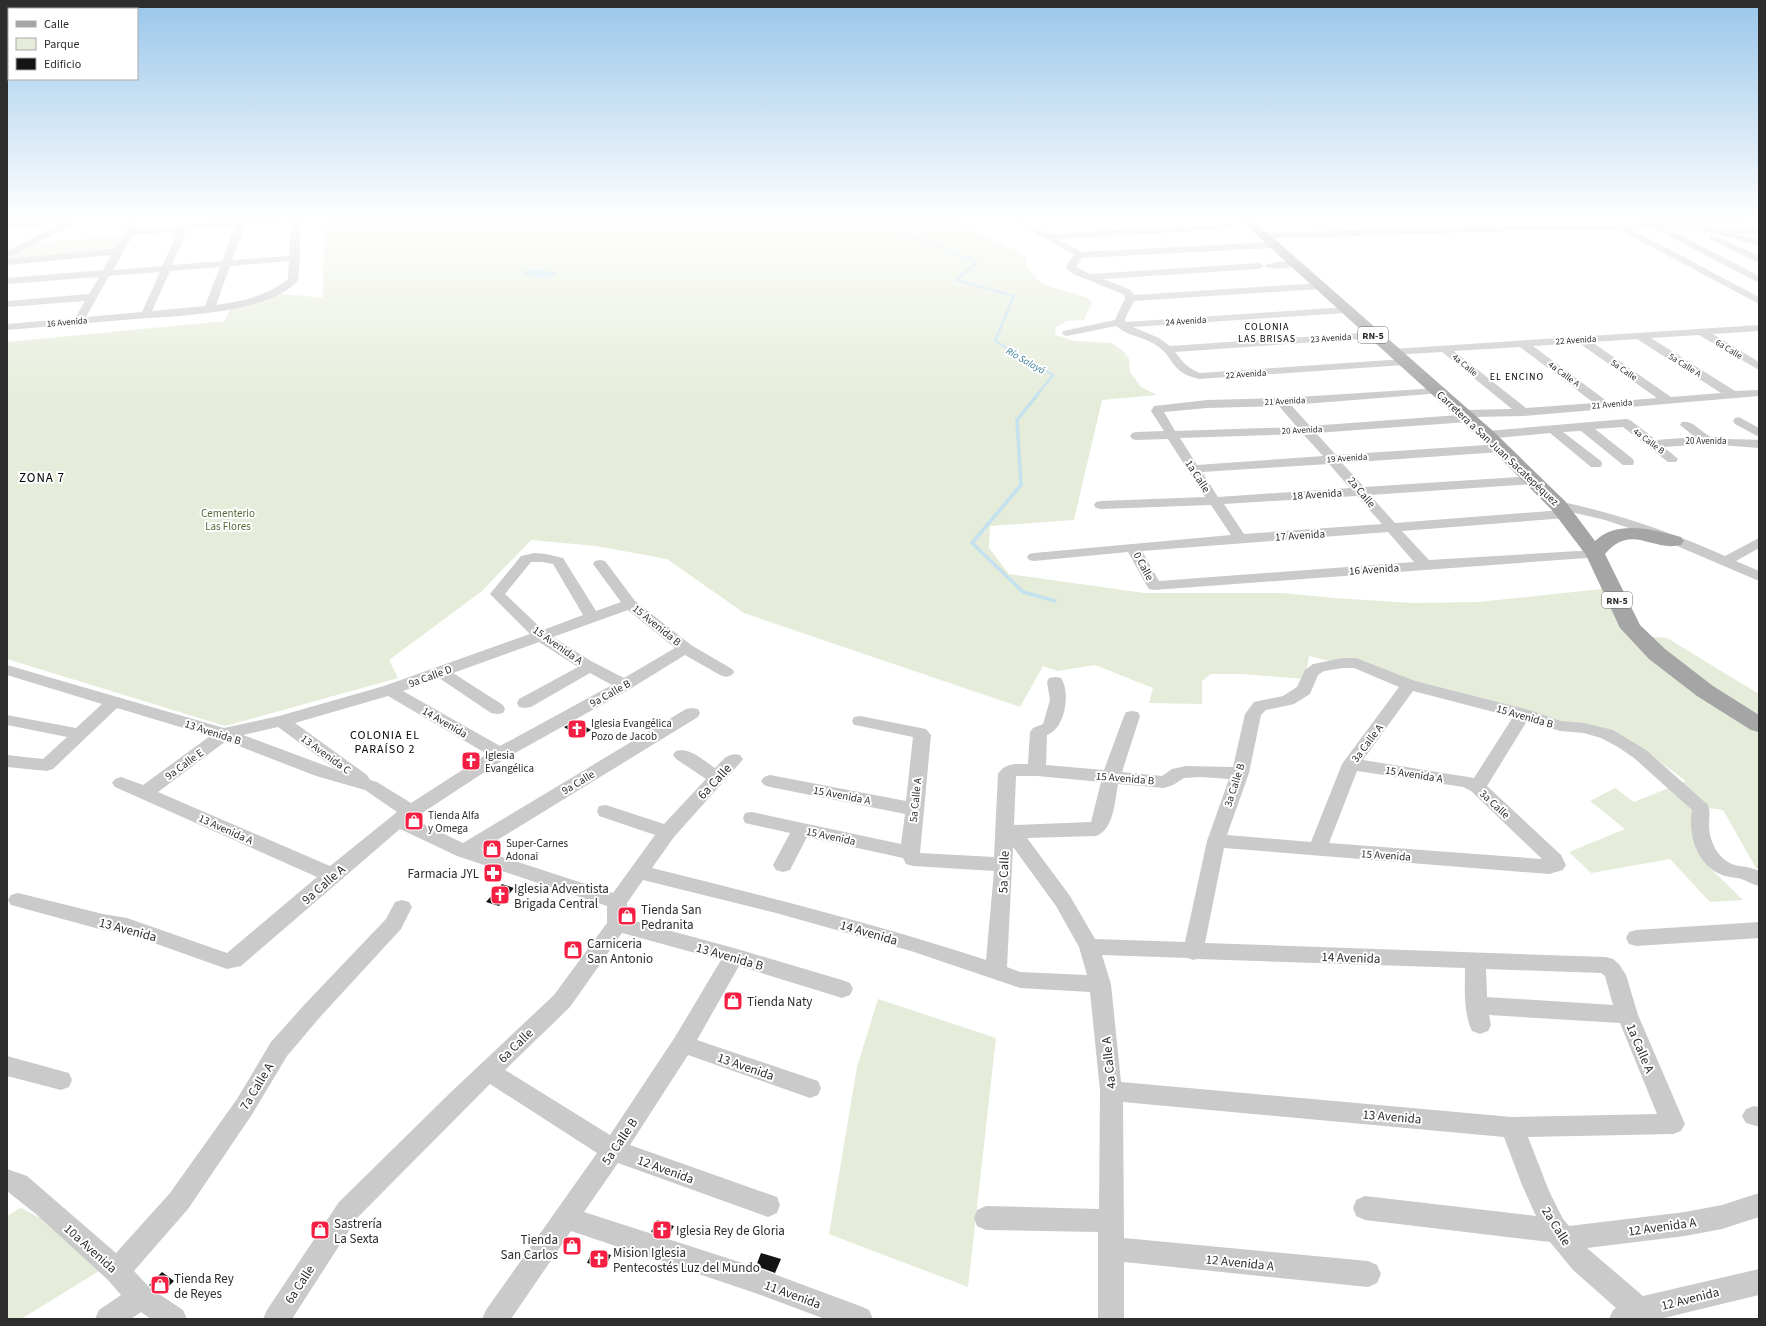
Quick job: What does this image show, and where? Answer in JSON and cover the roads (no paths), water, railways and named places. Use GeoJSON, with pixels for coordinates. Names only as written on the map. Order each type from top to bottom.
{"type":"FeatureCollection","features":[{"type":"Feature","properties":{"kind":"main road","name":"Carretera a San Juan Sacatepéquez"},"geometry":{"type":"LineString","coordinates":[[1315,282],[1392,352],[1466,416],[1562,510],[1595,554],[1631,628],[1657,654],[1705,691],[1759,725]]}},
{"type":"Feature","properties":{"kind":"main road"},"geometry":{"type":"LineString","coordinates":[[1595,554],[1611,538],[1619,536],[1636,535],[1674,541]]}},
{"type":"Feature","properties":{"kind":"street"},"geometry":{"type":"LineString","coordinates":[[80,320],[101,282]]}},
{"type":"Feature","properties":{"kind":"street"},"geometry":{"type":"LineString","coordinates":[[146,314],[160,282]]}},
{"type":"Feature","properties":{"kind":"street"},"geometry":{"type":"LineString","coordinates":[[209,309],[219,282]]}},
{"type":"Feature","properties":{"kind":"street","name":"16 Avenida"},"geometry":{"type":"LineString","coordinates":[[7,327],[209,309],[234,305],[269,296],[284,289],[291,282]]}},
{"type":"Feature","properties":{"kind":"street"},"geometry":{"type":"LineString","coordinates":[[1101,282],[1128,294],[1320,286]]}},
{"type":"Feature","properties":{"kind":"street"},"geometry":{"type":"LineString","coordinates":[[1723,282],[1759,301]]}},
{"type":"Feature","properties":{"kind":"street"},"geometry":{"type":"LineString","coordinates":[[1128,294],[1122,311],[1120,324],[1160,343],[1167,349]]}},
{"type":"Feature","properties":{"kind":"street"},"geometry":{"type":"LineString","coordinates":[[7,304],[93,297]]}},
{"type":"Feature","properties":{"kind":"street","name":"24 Avenida"},"geometry":{"type":"LineString","coordinates":[[1067,333],[1120,324],[1346,310]]}},
{"type":"Feature","properties":{"kind":"street","name":"22 Avenida"},"geometry":{"type":"LineString","coordinates":[[1392,352],[1758,328]]}},
{"type":"Feature","properties":{"kind":"street","name":"6a Calle"},"geometry":{"type":"LineString","coordinates":[[1700,331],[1759,367]]}},
{"type":"Feature","properties":{"kind":"street","name":"23 Avenida"},"geometry":{"type":"LineString","coordinates":[[1167,349],[1374,335]]}},
{"type":"Feature","properties":{"kind":"street","name":"5a Calle A"},"geometry":{"type":"LineString","coordinates":[[1638,335],[1732,395]]}},
{"type":"Feature","properties":{"kind":"street","name":"5a Calle"},"geometry":{"type":"LineString","coordinates":[[1580,339],[1668,400]]}},
{"type":"Feature","properties":{"kind":"street","name":"4a Calle A"},"geometry":{"type":"LineString","coordinates":[[1523,344],[1605,405]]}},
{"type":"Feature","properties":{"kind":"street","name":"4a Calle"},"geometry":{"type":"LineString","coordinates":[[1445,348],[1523,412]]}},
{"type":"Feature","properties":{"kind":"street","name":"22 Avenida"},"geometry":{"type":"LineString","coordinates":[[1167,349],[1180,368],[1199,376],[1404,362]]}},
{"type":"Feature","properties":{"kind":"street","name":"21 Avenida"},"geometry":{"type":"LineString","coordinates":[[1157,411],[1162,408],[1207,404],[1282,402],[1438,391]]}},
{"type":"Feature","properties":{"kind":"street","name":"21 Avenida"},"geometry":{"type":"LineString","coordinates":[[1466,416],[1759,393]]}},
{"type":"Feature","properties":{"kind":"street","name":"2a Calle"},"geometry":{"type":"LineString","coordinates":[[1282,402],[1334,459],[1425,565]]}},
{"type":"Feature","properties":{"kind":"street","name":"1a Calle"},"geometry":{"type":"LineString","coordinates":[[1157,411],[1193,469],[1241,540]]}},
{"type":"Feature","properties":{"kind":"street","name":"20 Avenida"},"geometry":{"type":"LineString","coordinates":[[1136,436],[1307,430],[1466,416]]}},
{"type":"Feature","properties":{"kind":"street"},"geometry":{"type":"LineString","coordinates":[[1739,421],[1759,434]]}},
{"type":"Feature","properties":{"kind":"street","name":"4a Calle B"},"geometry":{"type":"LineString","coordinates":[[1584,427],[1626,423],[1672,459]]}},
{"type":"Feature","properties":{"kind":"street"},"geometry":{"type":"LineString","coordinates":[[1686,425],[1707,440]]}},
{"type":"Feature","properties":{"kind":"street"},"geometry":{"type":"LineString","coordinates":[[1494,442],[1552,430],[1584,427],[1628,462]]}},
{"type":"Feature","properties":{"kind":"street"},"geometry":{"type":"LineString","coordinates":[[1552,430],[1596,464]]}},
{"type":"Feature","properties":{"kind":"street","name":"20 Avenida"},"geometry":{"type":"LineString","coordinates":[[1653,444],[1707,440],[1759,444]]}},
{"type":"Feature","properties":{"kind":"street","name":"19 Avenida"},"geometry":{"type":"LineString","coordinates":[[1193,469],[1334,459],[1494,442]]}},
{"type":"Feature","properties":{"kind":"street","name":"18 Avenida"},"geometry":{"type":"LineString","coordinates":[[1101,505],[1214,501],[1533,480]]}},
{"type":"Feature","properties":{"kind":"street","name":"17 Avenida"},"geometry":{"type":"LineString","coordinates":[[1034,557],[1134,547],[1392,528],[1562,510],[1614,518],[1726,561],[1759,577]]}},
{"type":"Feature","properties":{"kind":"street"},"geometry":{"type":"LineString","coordinates":[[1726,561],[1759,542]]}},
{"type":"Feature","properties":{"kind":"street","name":"0 Calle"},"geometry":{"type":"LineString","coordinates":[[1134,547],[1154,586]]}},
{"type":"Feature","properties":{"kind":"street","name":"16 Avenida"},"geometry":{"type":"LineString","coordinates":[[1154,586],[1425,565],[1595,554]]}},
{"type":"Feature","properties":{"kind":"street","name":"15 Avenida A"},"geometry":{"type":"LineString","coordinates":[[592,617],[558,561],[554,559],[526,559],[497,592],[498,596],[541,636],[590,667],[624,685]]}},
{"type":"Feature","properties":{"kind":"street","name":"15 Avenida B"},"geometry":{"type":"LineString","coordinates":[[600,564],[630,604],[686,648],[726,672]]}},
{"type":"Feature","properties":{"kind":"street","name":"9a Calle D"},"geometry":{"type":"LineString","coordinates":[[224,734],[281,721],[390,690],[630,604]]}},
{"type":"Feature","properties":{"kind":"street","name":"9a Calle B"},"geometry":{"type":"LineString","coordinates":[[404,816],[500,754],[624,685],[686,648]]}},
{"type":"Feature","properties":{"kind":"street","name":"15 Avenida B"},"geometry":{"type":"LineString","coordinates":[[1330,664],[1356,664],[1409,686],[1523,714],[1560,726],[1584,728],[1599,732],[1624,743],[1640,754],[1700,808],[1698,819],[1700,833],[1704,847],[1712,860],[1727,870],[1747,874],[1759,879]]}},
{"type":"Feature","properties":{"kind":"street","name":"3a Calle B"},"geometry":{"type":"LineString","coordinates":[[1193,952],[1216,841],[1240,773],[1253,714],[1260,706],[1288,700],[1304,690],[1311,673],[1319,667],[1330,664]]}},
{"type":"Feature","properties":{"kind":"street"},"geometry":{"type":"LineString","coordinates":[[525,703],[590,667]]}},
{"type":"Feature","properties":{"kind":"street","name":"13 Avenida B"},"geometry":{"type":"LineString","coordinates":[[7,670],[224,734],[322,772],[372,786],[404,816],[464,851],[617,913],[734,956],[842,989]]}},
{"type":"Feature","properties":{"kind":"street"},"geometry":{"type":"LineString","coordinates":[[441,672],[497,709]]}},
{"type":"Feature","properties":{"kind":"street"},"geometry":{"type":"LineString","coordinates":[[1037,770],[1039,732],[1048,729],[1051,726],[1058,700],[1056,682]]}},
{"type":"Feature","properties":{"kind":"street","name":"3a Calle A"},"geometry":{"type":"LineString","coordinates":[[1316,850],[1351,764],[1409,686]]}},
{"type":"Feature","properties":{"kind":"street","name":"14 Avenida"},"geometry":{"type":"LineString","coordinates":[[390,690],[500,754]]}},
{"type":"Feature","properties":{"kind":"street"},"geometry":{"type":"LineString","coordinates":[[7,761],[47,765],[115,701]]}},
{"type":"Feature","properties":{"kind":"street","name":"9a Calle"},"geometry":{"type":"LineString","coordinates":[[464,851],[692,714]]}},
{"type":"Feature","properties":{"kind":"street","name":"3a Calle"},"geometry":{"type":"LineString","coordinates":[[1523,714],[1477,787],[1554,860],[1556,865]]}},
{"type":"Feature","properties":{"kind":"street"},"geometry":{"type":"LineString","coordinates":[[1008,832],[1096,829],[1100,824],[1111,777],[1132,716]]}},
{"type":"Feature","properties":{"kind":"street"},"geometry":{"type":"LineString","coordinates":[[7,720],[80,734]]}},
{"type":"Feature","properties":{"kind":"street","name":"5a Calle A"},"geometry":{"type":"LineString","coordinates":[[860,720],[920,733],[922,735],[913,809],[914,857]]}},
{"type":"Feature","properties":{"kind":"street","name":"13 Avenida C"},"geometry":{"type":"LineString","coordinates":[[281,721],[372,786]]}},
{"type":"Feature","properties":{"kind":"street","name":"9a Calle E"},"geometry":{"type":"LineString","coordinates":[[144,793],[224,734]]}},
{"type":"Feature","properties":{"kind":"street"},"geometry":{"type":"LineString","coordinates":[[682,755],[717,778]]}},
{"type":"Feature","properties":{"kind":"street","name":"6a Calle"},"geometry":{"type":"LineString","coordinates":[[276,1319],[348,1210],[488,1071],[562,1001],[617,913],[638,872],[667,832],[734,759]]}},
{"type":"Feature","properties":{"kind":"street","name":"15 Avenida A"},"geometry":{"type":"LineString","coordinates":[[1351,764],[1466,782],[1477,787]]}},
{"type":"Feature","properties":{"kind":"street","name":"15 Avenida B"},"geometry":{"type":"LineString","coordinates":[[1009,772],[1012,770],[1037,770],[1164,782],[1172,779],[1178,773],[1240,773]]}},
{"type":"Feature","properties":{"kind":"street","name":"5a Calle"},"geometry":{"type":"LineString","coordinates":[[996,972],[1008,832],[1007,774],[1009,772]]}},
{"type":"Feature","properties":{"kind":"street","name":"15 Avenida A"},"geometry":{"type":"LineString","coordinates":[[770,781],[913,809]]}},
{"type":"Feature","properties":{"kind":"street","name":"13 Avenida A"},"geometry":{"type":"LineString","coordinates":[[121,783],[332,875]]}},
{"type":"Feature","properties":{"kind":"street"},"geometry":{"type":"LineString","coordinates":[[606,810],[667,832]]}},
{"type":"Feature","properties":{"kind":"street","name":"9a Calle A"},"geometry":{"type":"LineString","coordinates":[[238,959],[332,875],[404,816]]}},
{"type":"Feature","properties":{"kind":"street","name":"15 Avenida"},"geometry":{"type":"LineString","coordinates":[[752,818],[914,857],[1004,865]]}},
{"type":"Feature","properties":{"kind":"street"},"geometry":{"type":"LineString","coordinates":[[783,865],[802,830]]}},
{"type":"Feature","properties":{"kind":"street","name":"4a Calle A"},"geometry":{"type":"LineString","coordinates":[[1008,832],[1063,901],[1089,947],[1100,984],[1111,1091],[1111,1319]]}},
{"type":"Feature","properties":{"kind":"street","name":"15 Avenida"},"geometry":{"type":"LineString","coordinates":[[1216,841],[1549,867],[1556,865]]}},
{"type":"Feature","properties":{"kind":"street","name":"14 Avenida"},"geometry":{"type":"LineString","coordinates":[[638,872],[913,944],[1020,980],[1100,984]]}},
{"type":"Feature","properties":{"kind":"street","name":"13 Avenida"},"geometry":{"type":"LineString","coordinates":[[18,900],[102,922],[127,926],[227,961],[238,959]]}},
{"type":"Feature","properties":{"kind":"street","name":"7a Calle A"},"geometry":{"type":"LineString","coordinates":[[117,1271],[183,1196],[245,1106],[279,1049],[313,1010],[394,924],[402,907]]}},
{"type":"Feature","properties":{"kind":"street"},"geometry":{"type":"LineString","coordinates":[[1636,938],[1759,930]]}},
{"type":"Feature","properties":{"kind":"street","name":"14 Avenida"},"geometry":{"type":"LineString","coordinates":[[1089,947],[1193,952],[1606,965],[1612,970]]}},
{"type":"Feature","properties":{"kind":"street","name":"5a Calle B"},"geometry":{"type":"LineString","coordinates":[[495,1319],[567,1218],[683,1044],[734,956]]}},
{"type":"Feature","properties":{"kind":"street"},"geometry":{"type":"LineString","coordinates":[[1475,961],[1478,1015],[1627,1015]]}},
{"type":"Feature","properties":{"kind":"street","name":"1a Calle A"},"geometry":{"type":"LineString","coordinates":[[1612,970],[1615,975],[1627,1015],[1673,1124]]}},
{"type":"Feature","properties":{"kind":"street","name":"13 Avenida"},"geometry":{"type":"LineString","coordinates":[[683,1044],[810,1088]]}},
{"type":"Feature","properties":{"kind":"street"},"geometry":{"type":"LineString","coordinates":[[7,1066],[61,1080]]}},
{"type":"Feature","properties":{"kind":"street","name":"12 Avenida"},"geometry":{"type":"LineString","coordinates":[[488,1071],[613,1150],[768,1205]]}},
{"type":"Feature","properties":{"kind":"street","name":"13 Avenida"},"geometry":{"type":"LineString","coordinates":[[1111,1091],[1512,1127],[1673,1124]]}},
{"type":"Feature","properties":{"kind":"street","name":"2a Calle"},"geometry":{"type":"LineString","coordinates":[[1512,1127],[1535,1190],[1561,1235],[1576,1254],[1607,1283],[1638,1316]]}},
{"type":"Feature","properties":{"kind":"street","name":"10a Avenida"},"geometry":{"type":"LineString","coordinates":[[7,1180],[18,1184],[117,1271],[141,1297],[174,1319]]}},
{"type":"Feature","properties":{"kind":"street","name":"12 Avenida A"},"geometry":{"type":"LineString","coordinates":[[1365,1208],[1561,1235],[1686,1224],[1722,1217],[1759,1205]]}},
{"type":"Feature","properties":{"kind":"street","name":"11 Avenida"},"geometry":{"type":"LineString","coordinates":[[567,1218],[755,1280],[860,1319]]}},
{"type":"Feature","properties":{"kind":"street"},"geometry":{"type":"LineString","coordinates":[[986,1218],[1111,1221]]}},
{"type":"Feature","properties":{"kind":"street","name":"12 Avenida A"},"geometry":{"type":"LineString","coordinates":[[1111,1249],[1368,1274]]}},
{"type":"Feature","properties":{"kind":"street","name":"12 Avenida"},"geometry":{"type":"LineString","coordinates":[[1638,1316],[1759,1282]]}},
{"type":"Feature","properties":{"kind":"street"},"geometry":{"type":"LineString","coordinates":[[108,1319],[141,1297]]}},
{"type":"Feature","properties":{"kind":"waterway","name":"Río Salayá"},"geometry":{"type":"LineString","coordinates":[[963,282],[1014,296],[995,341],[1053,375],[1037,395]]}},
{"type":"Feature","properties":{"kind":"waterway","name":"Río Salayá"},"geometry":{"type":"LineString","coordinates":[[1038,394],[1017,420],[1021,485],[972,543],[1023,592],[1055,601]]}},
{"type":"Feature","properties":{"kind":"place","name":"Iglesia Evangélica Pozo de Jacob"},"geometry":{"type":"Point","coordinates":[577,729]}},
{"type":"Feature","properties":{"kind":"place","name":"Iglesia Evangélica"},"geometry":{"type":"Point","coordinates":[471,761]}},
{"type":"Feature","properties":{"kind":"place","name":"Tienda Alfa y Omega"},"geometry":{"type":"Point","coordinates":[414,821]}},
{"type":"Feature","properties":{"kind":"place","name":"Super-Carnes Adonai"},"geometry":{"type":"Point","coordinates":[492,849]}},
{"type":"Feature","properties":{"kind":"place","name":"Farmacia JYL"},"geometry":{"type":"Point","coordinates":[493,873]}},
{"type":"Feature","properties":{"kind":"place","name":"Iglesia Adventista Brigada Central"},"geometry":{"type":"Point","coordinates":[500,895]}},
{"type":"Feature","properties":{"kind":"place","name":"Tienda San Pedranita"},"geometry":{"type":"Point","coordinates":[627,916]}},
{"type":"Feature","properties":{"kind":"place","name":"Carniceria San Antonio"},"geometry":{"type":"Point","coordinates":[573,950]}},
{"type":"Feature","properties":{"kind":"place","name":"Tienda Naty"},"geometry":{"type":"Point","coordinates":[733,1001]}},
{"type":"Feature","properties":{"kind":"place","name":"Sastrería La Sexta"},"geometry":{"type":"Point","coordinates":[320,1230]}},
{"type":"Feature","properties":{"kind":"place","name":"Iglesia Rey de Gloria"},"geometry":{"type":"Point","coordinates":[662,1230]}},
{"type":"Feature","properties":{"kind":"place","name":"Tienda San Carlos"},"geometry":{"type":"Point","coordinates":[572,1246]}},
{"type":"Feature","properties":{"kind":"place","name":"Mision Iglesia Pentecostés Luz del Mundo"},"geometry":{"type":"Point","coordinates":[599,1259]}},
{"type":"Feature","properties":{"kind":"place","name":"Tienda Rey de Reyes"},"geometry":{"type":"Point","coordinates":[160,1285]}},
{"type":"Feature","properties":{"kind":"district","name":"COLONIA LAS BRISAS"},"geometry":{"type":"Point","coordinates":[1267,332]}},
{"type":"Feature","properties":{"kind":"district","name":"EL ENCINO"},"geometry":{"type":"Point","coordinates":[1517,376]}},
{"type":"Feature","properties":{"kind":"district","name":"ZONA 7"},"geometry":{"type":"Point","coordinates":[42,477]}},
{"type":"Feature","properties":{"kind":"district","name":"COLONIA EL PARAÍSO 2"},"geometry":{"type":"Point","coordinates":[385,742]}},
{"type":"Feature","properties":{"kind":"park label","name":"Cementerio Las Flores"},"geometry":{"type":"Point","coordinates":[228,519]}}]}
